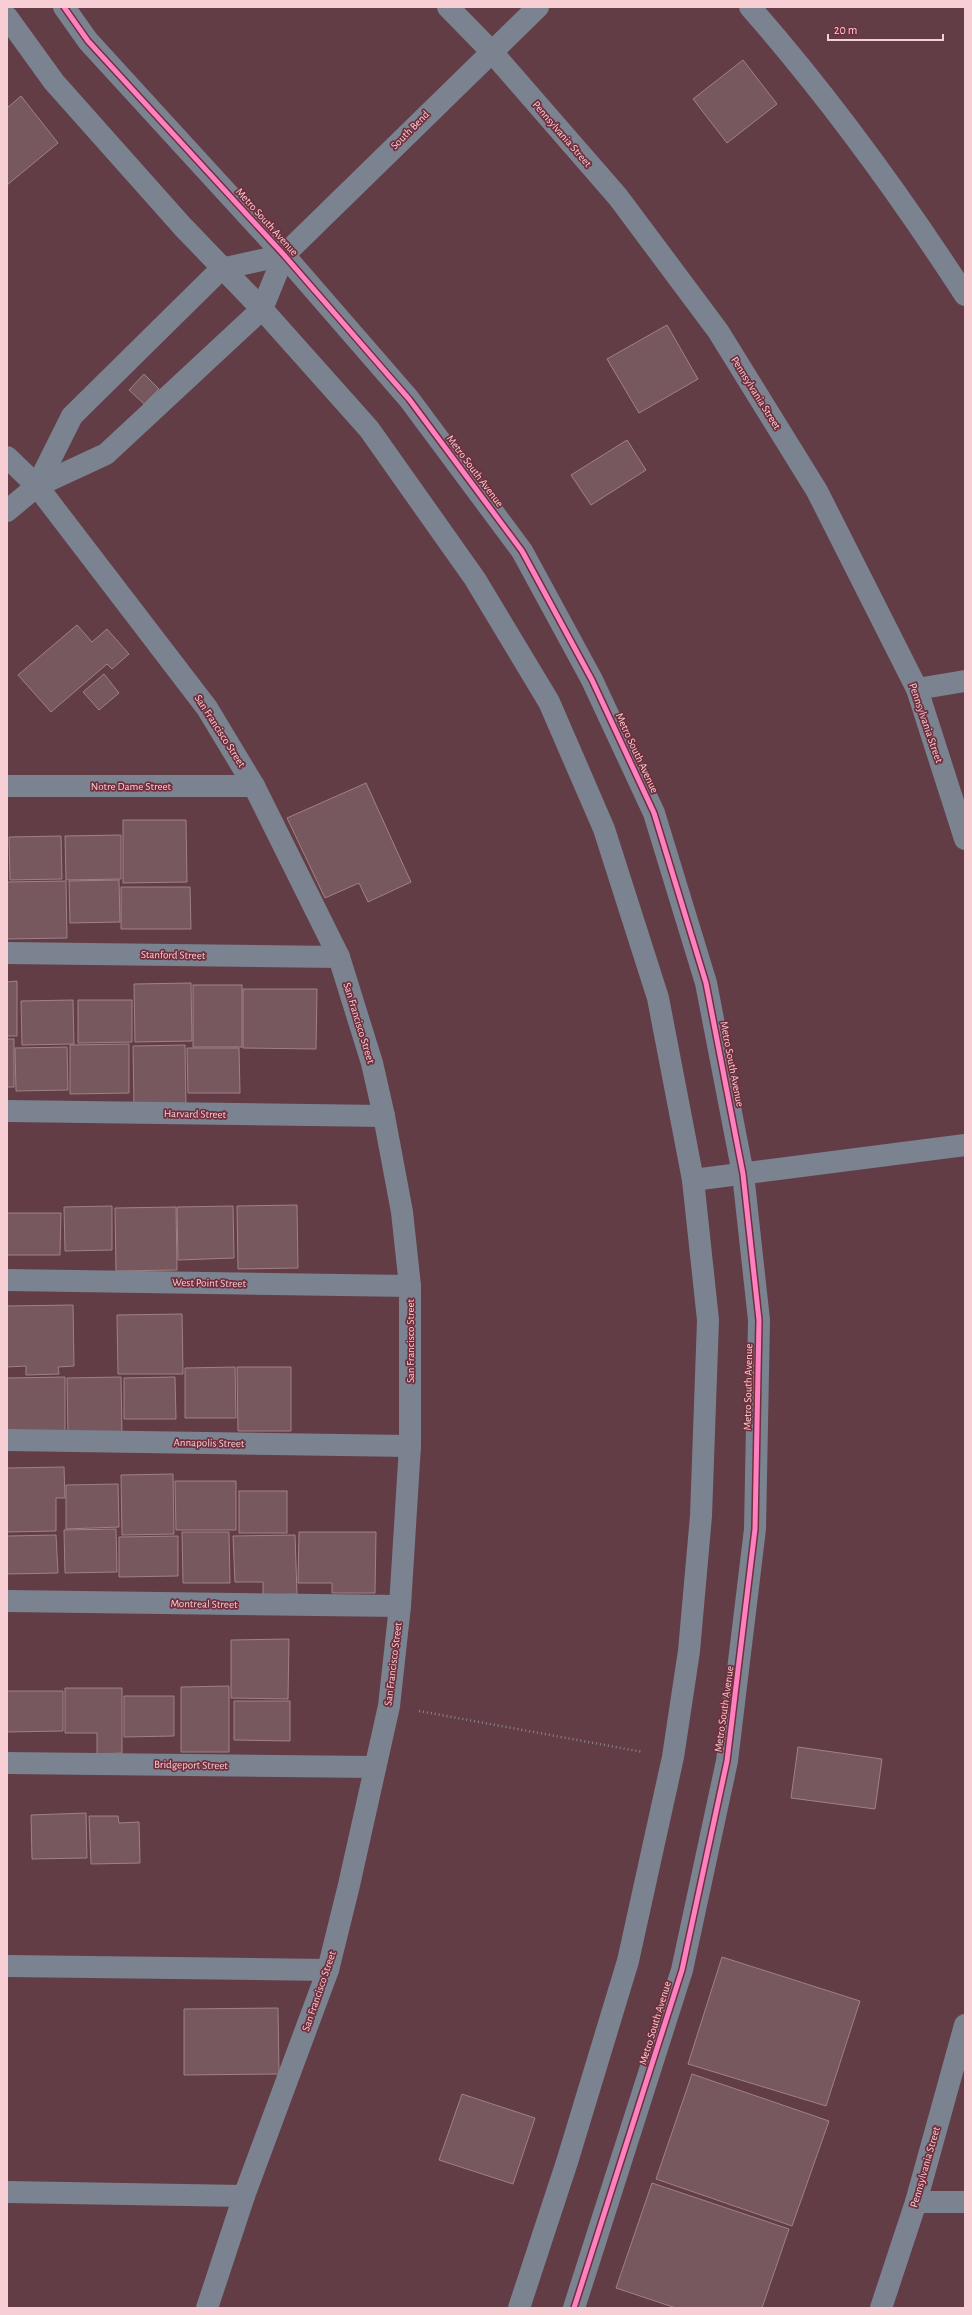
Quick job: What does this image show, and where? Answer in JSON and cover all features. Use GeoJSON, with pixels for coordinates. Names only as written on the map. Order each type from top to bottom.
{"type":"FeatureCollection","features":[{"type":"Feature","properties":{"kind":"street","name":"Metro South Avenue"},"geometry":{"type":"LineString","coordinates":[[64,7],[88,41],[284,255],[409,399],[522,551],[592,680],[654,813],[706,984],[743,1174],[759,1320],[755,1530],[727,1761],[682,1970],[574,2308]]}},
{"type":"Feature","properties":{"kind":"street","name":"Pennsylvania Street"},"geometry":{"type":"LineString","coordinates":[[448,7],[491,51],[618,198],[718,331],[817,491],[916,690],[965,839]]}},
{"type":"Feature","properties":{"kind":"street","name":"South Bend"},"geometry":{"type":"LineString","coordinates":[[284,255],[491,51],[538,7]]}},
{"type":"Feature","properties":{"kind":"street"},"geometry":{"type":"LineString","coordinates":[[750,7],[827,102],[925,234],[965,295]]}},
{"type":"Feature","properties":{"kind":"street"},"geometry":{"type":"LineString","coordinates":[[7,17],[54,82],[221,269],[262,309],[369,429],[475,579],[549,702],[604,829],[658,998],[694,1180],[708,1320],[702,1508],[689,1651],[672,1757],[628,1961],[567,2162],[519,2308]]}},
{"type":"Feature","properties":{"kind":"street"},"geometry":{"type":"LineString","coordinates":[[37,486],[72,416],[221,269],[284,255]]}},
{"type":"Feature","properties":{"kind":"street"},"geometry":{"type":"LineString","coordinates":[[7,511],[37,486],[106,454],[262,309],[284,255]]}},
{"type":"Feature","properties":{"kind":"street","name":"San Francisco Street"},"geometry":{"type":"LineString","coordinates":[[7,457],[37,486],[207,708],[254,786],[339,957],[372,1062],[384,1116],[402,1212],[410,1286],[410,1446],[400,1606],[388,1706],[349,1885],[328,1970],[244,2196],[207,2308]]}},
{"type":"Feature","properties":{"kind":"street"},"geometry":{"type":"LineString","coordinates":[[916,690],[965,681]]}},
{"type":"Feature","properties":{"kind":"street","name":"Notre Dame Street"},"geometry":{"type":"LineString","coordinates":[[7,786],[254,786]]}},
{"type":"Feature","properties":{"kind":"street","name":"Stanford Street"},"geometry":{"type":"LineString","coordinates":[[7,953],[339,957]]}},
{"type":"Feature","properties":{"kind":"street","name":"Harvard Street"},"geometry":{"type":"LineString","coordinates":[[7,1111],[384,1116]]}},
{"type":"Feature","properties":{"kind":"street"},"geometry":{"type":"LineString","coordinates":[[694,1180],[965,1145]]}},
{"type":"Feature","properties":{"kind":"street","name":"West Point Street"},"geometry":{"type":"LineString","coordinates":[[7,1280],[410,1286]]}},
{"type":"Feature","properties":{"kind":"street","name":"Annapolis Street"},"geometry":{"type":"LineString","coordinates":[[7,1440],[410,1446]]}},
{"type":"Feature","properties":{"kind":"street","name":"Montreal Street"},"geometry":{"type":"LineString","coordinates":[[7,1601],[400,1606]]}},
{"type":"Feature","properties":{"kind":"street","name":"Bridgeport Street"},"geometry":{"type":"LineString","coordinates":[[7,1763],[375,1767]]}},
{"type":"Feature","properties":{"kind":"street"},"geometry":{"type":"LineString","coordinates":[[7,1966],[328,1970]]}},
{"type":"Feature","properties":{"kind":"street","name":"Pennsylvania Street"},"geometry":{"type":"LineString","coordinates":[[881,2308],[916,2202],[965,2025]]}},
{"type":"Feature","properties":{"kind":"street"},"geometry":{"type":"LineString","coordinates":[[7,2192],[244,2196]]}},
{"type":"Feature","properties":{"kind":"street"},"geometry":{"type":"LineString","coordinates":[[916,2202],[965,2202]]}},
{"type":"Feature","properties":{"kind":"path"},"geometry":{"type":"LineString","coordinates":[[388,1706],[672,1757]]}},
{"type":"Feature","properties":{"kind":"building"},"geometry":{"type":"Polygon","coordinates":[[[743,60],[777,104],[727,143],[693,99],[743,60]]]}},
{"type":"Feature","properties":{"kind":"building"},"geometry":{"type":"Polygon","coordinates":[[[21,96],[58,143],[7,185],[7,108],[21,96]]]}},
{"type":"Feature","properties":{"kind":"building"},"geometry":{"type":"Polygon","coordinates":[[[667,325],[698,379],[639,413],[607,359],[667,325]]]}},
{"type":"Feature","properties":{"kind":"building"},"geometry":{"type":"Polygon","coordinates":[[[144,374],[159,389],[144,404],[129,390],[144,374]]]}},
{"type":"Feature","properties":{"kind":"building"},"geometry":{"type":"Polygon","coordinates":[[[627,440],[646,470],[591,505],[571,475],[627,440]]]}},
{"type":"Feature","properties":{"kind":"building"},"geometry":{"type":"Polygon","coordinates":[[[77,625],[92,642],[107,629],[129,654],[112,669],[107,664],[51,712],[18,675],[77,625]]]}},
{"type":"Feature","properties":{"kind":"building"},"geometry":{"type":"Polygon","coordinates":[[[104,674],[119,693],[99,710],[83,692],[104,674]]]}},
{"type":"Feature","properties":{"kind":"building"},"geometry":{"type":"Polygon","coordinates":[[[366,783],[411,882],[368,902],[359,883],[325,898],[287,818],[366,783]]]}},
{"type":"Feature","properties":{"kind":"building"},"geometry":{"type":"Polygon","coordinates":[[[123,820],[186,820],[187,882],[123,883],[123,820]]]}},
{"type":"Feature","properties":{"kind":"building"},"geometry":{"type":"Polygon","coordinates":[[[121,835],[121,879],[66,880],[65,836],[121,835]]]}},
{"type":"Feature","properties":{"kind":"building"},"geometry":{"type":"Polygon","coordinates":[[[61,836],[62,879],[10,880],[9,837],[61,836]]]}},
{"type":"Feature","properties":{"kind":"building"},"geometry":{"type":"Polygon","coordinates":[[[119,880],[120,922],[70,923],[69,881],[119,880]]]}},
{"type":"Feature","properties":{"kind":"building"},"geometry":{"type":"Polygon","coordinates":[[[66,881],[67,938],[7,939],[7,882],[66,881]]]}},
{"type":"Feature","properties":{"kind":"building"},"geometry":{"type":"Polygon","coordinates":[[[121,887],[190,887],[191,929],[121,929],[121,887]]]}},
{"type":"Feature","properties":{"kind":"building"},"geometry":{"type":"Polygon","coordinates":[[[17,981],[17,1036],[7,1036],[7,982],[17,981]]]}},
{"type":"Feature","properties":{"kind":"building"},"geometry":{"type":"Polygon","coordinates":[[[191,983],[192,1041],[135,1042],[134,984],[191,983]]]}},
{"type":"Feature","properties":{"kind":"building"},"geometry":{"type":"Polygon","coordinates":[[[193,985],[242,985],[242,1047],[193,1047],[193,985]]]}},
{"type":"Feature","properties":{"kind":"building"},"geometry":{"type":"Polygon","coordinates":[[[243,989],[317,989],[316,1049],[243,1048],[243,989]]]}},
{"type":"Feature","properties":{"kind":"building"},"geometry":{"type":"Polygon","coordinates":[[[73,1000],[74,1044],[22,1045],[21,1001],[73,1000]]]}},
{"type":"Feature","properties":{"kind":"building"},"geometry":{"type":"Polygon","coordinates":[[[78,1000],[132,1000],[132,1042],[78,1043],[78,1000]]]}},
{"type":"Feature","properties":{"kind":"building"},"geometry":{"type":"Polygon","coordinates":[[[7,1039],[14,1039],[14,1087],[7,1087],[7,1039]]]}},
{"type":"Feature","properties":{"kind":"building"},"geometry":{"type":"Polygon","coordinates":[[[129,1044],[129,1093],[70,1094],[70,1045],[129,1044]]]}},
{"type":"Feature","properties":{"kind":"building"},"geometry":{"type":"Polygon","coordinates":[[[185,1045],[186,1108],[134,1108],[133,1046],[185,1045]]]}},
{"type":"Feature","properties":{"kind":"building"},"geometry":{"type":"Polygon","coordinates":[[[67,1047],[68,1090],[16,1091],[15,1048],[67,1047]]]}},
{"type":"Feature","properties":{"kind":"building"},"geometry":{"type":"Polygon","coordinates":[[[187,1048],[239,1048],[240,1093],[188,1093],[187,1048]]]}},
{"type":"Feature","properties":{"kind":"building"},"geometry":{"type":"Polygon","coordinates":[[[297,1205],[298,1268],[238,1269],[237,1206],[297,1205]]]}},
{"type":"Feature","properties":{"kind":"building"},"geometry":{"type":"Polygon","coordinates":[[[112,1206],[112,1250],[65,1251],[64,1207],[112,1206]]]}},
{"type":"Feature","properties":{"kind":"building"},"geometry":{"type":"Polygon","coordinates":[[[233,1206],[234,1258],[178,1260],[177,1207],[233,1206]]]}},
{"type":"Feature","properties":{"kind":"building"},"geometry":{"type":"Polygon","coordinates":[[[176,1207],[177,1270],[116,1271],[115,1208],[176,1207]]]}},
{"type":"Feature","properties":{"kind":"building"},"geometry":{"type":"Polygon","coordinates":[[[7,1213],[61,1213],[60,1255],[7,1255],[7,1213]]]}},
{"type":"Feature","properties":{"kind":"building"},"geometry":{"type":"Polygon","coordinates":[[[73,1305],[74,1366],[58,1367],[59,1374],[26,1375],[26,1366],[7,1367],[7,1306],[73,1305]]]}},
{"type":"Feature","properties":{"kind":"building"},"geometry":{"type":"Polygon","coordinates":[[[182,1314],[183,1374],[118,1374],[117,1315],[182,1314]]]}},
{"type":"Feature","properties":{"kind":"building"},"geometry":{"type":"Polygon","coordinates":[[[235,1367],[236,1418],[185,1418],[185,1368],[235,1367]]]}},
{"type":"Feature","properties":{"kind":"building"},"geometry":{"type":"Polygon","coordinates":[[[237,1367],[291,1367],[291,1431],[238,1431],[237,1367]]]}},
{"type":"Feature","properties":{"kind":"building"},"geometry":{"type":"Polygon","coordinates":[[[65,1377],[65,1433],[7,1433],[7,1378],[65,1377]]]}},
{"type":"Feature","properties":{"kind":"building"},"geometry":{"type":"Polygon","coordinates":[[[121,1377],[122,1434],[68,1435],[67,1378],[121,1377]]]}},
{"type":"Feature","properties":{"kind":"building"},"geometry":{"type":"Polygon","coordinates":[[[175,1377],[176,1419],[124,1419],[124,1378],[175,1377]]]}},
{"type":"Feature","properties":{"kind":"building"},"geometry":{"type":"Polygon","coordinates":[[[64,1467],[65,1498],[56,1498],[56,1531],[7,1532],[7,1468],[64,1467]]]}},
{"type":"Feature","properties":{"kind":"building"},"geometry":{"type":"Polygon","coordinates":[[[173,1474],[174,1534],[122,1535],[121,1475],[173,1474]]]}},
{"type":"Feature","properties":{"kind":"building"},"geometry":{"type":"Polygon","coordinates":[[[175,1481],[236,1481],[236,1530],[176,1530],[175,1481]]]}},
{"type":"Feature","properties":{"kind":"building"},"geometry":{"type":"Polygon","coordinates":[[[118,1484],[119,1527],[66,1529],[66,1485],[118,1484]]]}},
{"type":"Feature","properties":{"kind":"building"},"geometry":{"type":"Polygon","coordinates":[[[239,1491],[287,1491],[287,1533],[239,1533],[239,1491]]]}},
{"type":"Feature","properties":{"kind":"building"},"geometry":{"type":"Polygon","coordinates":[[[116,1529],[117,1572],[65,1573],[64,1530],[116,1529]]]}},
{"type":"Feature","properties":{"kind":"building"},"geometry":{"type":"Polygon","coordinates":[[[182,1532],[229,1532],[230,1583],[183,1583],[182,1532]]]}},
{"type":"Feature","properties":{"kind":"building"},"geometry":{"type":"Polygon","coordinates":[[[299,1532],[376,1532],[375,1593],[332,1593],[332,1583],[298,1583],[299,1532]]]}},
{"type":"Feature","properties":{"kind":"building"},"geometry":{"type":"Polygon","coordinates":[[[56,1535],[58,1573],[7,1574],[7,1536],[56,1535]]]}},
{"type":"Feature","properties":{"kind":"building"},"geometry":{"type":"Polygon","coordinates":[[[295,1535],[297,1594],[263,1595],[263,1582],[235,1582],[233,1536],[295,1535]]]}},
{"type":"Feature","properties":{"kind":"building"},"geometry":{"type":"Polygon","coordinates":[[[178,1536],[178,1576],[119,1577],[119,1537],[178,1536]]]}},
{"type":"Feature","properties":{"kind":"building"},"geometry":{"type":"Polygon","coordinates":[[[289,1639],[288,1699],[231,1698],[231,1640],[289,1639]]]}},
{"type":"Feature","properties":{"kind":"building"},"geometry":{"type":"Polygon","coordinates":[[[229,1686],[229,1752],[181,1752],[181,1687],[229,1686]]]}},
{"type":"Feature","properties":{"kind":"building"},"geometry":{"type":"Polygon","coordinates":[[[65,1688],[122,1688],[122,1753],[97,1754],[97,1733],[65,1733],[65,1688]]]}},
{"type":"Feature","properties":{"kind":"building"},"geometry":{"type":"Polygon","coordinates":[[[7,1691],[63,1691],[63,1731],[7,1732],[7,1691]]]}},
{"type":"Feature","properties":{"kind":"building"},"geometry":{"type":"Polygon","coordinates":[[[124,1696],[174,1696],[174,1736],[124,1737],[124,1696]]]}},
{"type":"Feature","properties":{"kind":"building"},"geometry":{"type":"Polygon","coordinates":[[[234,1701],[290,1701],[290,1741],[234,1740],[234,1701]]]}},
{"type":"Feature","properties":{"kind":"building"},"geometry":{"type":"Polygon","coordinates":[[[798,1747],[882,1759],[875,1809],[791,1798],[798,1747]]]}},
{"type":"Feature","properties":{"kind":"building"},"geometry":{"type":"Polygon","coordinates":[[[86,1813],[87,1858],[32,1859],[31,1815],[86,1813]]]}},
{"type":"Feature","properties":{"kind":"building"},"geometry":{"type":"Polygon","coordinates":[[[89,1816],[118,1816],[119,1823],[139,1822],[140,1863],[91,1864],[89,1816]]]}},
{"type":"Feature","properties":{"kind":"building"},"geometry":{"type":"Polygon","coordinates":[[[722,1957],[860,2001],[826,2106],[688,2064],[722,1957]]]}},
{"type":"Feature","properties":{"kind":"building"},"geometry":{"type":"Polygon","coordinates":[[[278,2008],[279,2074],[184,2075],[184,2009],[278,2008]]]}},
{"type":"Feature","properties":{"kind":"building"},"geometry":{"type":"Polygon","coordinates":[[[692,2074],[829,2121],[792,2226],[656,2179],[692,2074]]]}},
{"type":"Feature","properties":{"kind":"building"},"geometry":{"type":"Polygon","coordinates":[[[462,2094],[535,2118],[513,2184],[439,2160],[462,2094]]]}},
{"type":"Feature","properties":{"kind":"building"},"geometry":{"type":"Polygon","coordinates":[[[652,2183],[789,2229],[762,2308],[676,2308],[616,2288],[652,2183]]]}},
{"type":"Feature","properties":{"kind":"cycle path"},"geometry":{"type":"LineString","coordinates":[[64,7],[88,41],[284,255],[409,399],[522,551],[592,680],[654,813],[706,983],[743,1174],[759,1320],[755,1529],[727,1761],[682,1970],[574,2308]]}}]}
